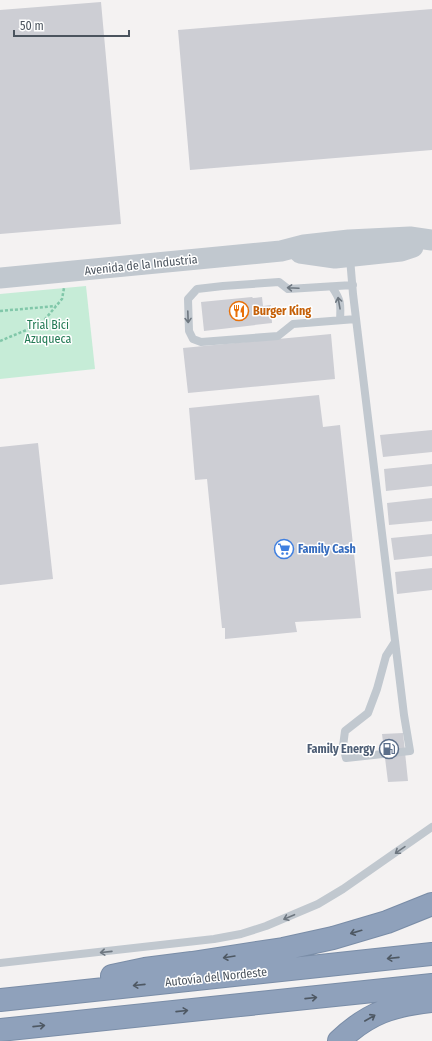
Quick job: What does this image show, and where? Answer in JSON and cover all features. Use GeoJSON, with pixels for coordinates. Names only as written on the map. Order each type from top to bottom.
{"type":"FeatureCollection","features":[{"type":"Feature","properties":{"kind":"highway"},"geometry":{"type":"LineString","coordinates":[[62,993],[105,977],[145,969],[283,949],[333,938],[387,922],[432,904]]}},
{"type":"Feature","properties":{"kind":"highway","name":"Autovía del Nordeste"},"geometry":{"type":"LineString","coordinates":[[0,1000],[432,954]]}},
{"type":"Feature","properties":{"kind":"highway"},"geometry":{"type":"LineString","coordinates":[[0,1030],[432,985]]}},
{"type":"Feature","properties":{"kind":"highway"},"geometry":{"type":"LineString","coordinates":[[339,1041],[376,1014],[405,1004],[432,1001]]}},
{"type":"Feature","properties":{"kind":"street","name":"Avenida de la Industria"},"geometry":{"type":"LineString","coordinates":[[0,278],[282,251],[304,245],[334,241],[410,237],[432,240]]}},
{"type":"Feature","properties":{"kind":"street"},"geometry":{"type":"LineString","coordinates":[[350,257],[351,248],[395,245],[410,237]]}},
{"type":"Feature","properties":{"kind":"street","name":"Avenida de la Industria"},"geometry":{"type":"LineString","coordinates":[[282,251],[335,258],[350,257],[401,251],[432,240]]}},
{"type":"Feature","properties":{"kind":"lane"},"geometry":{"type":"LineString","coordinates":[[350,257],[356,319],[395,642],[410,751],[346,758],[343,746],[345,731],[368,713],[377,689],[386,656],[395,642]]}},
{"type":"Feature","properties":{"kind":"lane"},"geometry":{"type":"LineString","coordinates":[[353,285],[288,289],[279,282],[197,289],[188,299],[189,331],[193,339],[201,342],[232,340],[278,336],[293,324],[356,319]]}},
{"type":"Feature","properties":{"kind":"lane"},"geometry":{"type":"LineString","coordinates":[[332,287],[339,297],[340,320]]}},
{"type":"Feature","properties":{"kind":"lane"},"geometry":{"type":"LineString","coordinates":[[0,963],[214,939],[241,934],[266,926],[318,904],[432,827]]}},
{"type":"Feature","properties":{"kind":"path"},"geometry":{"type":"LineString","coordinates":[[0,341],[41,324],[62,300],[66,272]]}},
{"type":"Feature","properties":{"kind":"path"},"geometry":{"type":"LineString","coordinates":[[0,311],[56,306]]}},
{"type":"Feature","properties":{"kind":"green space","name":"Trial Bici Azuqueca"},"geometry":{"type":"Polygon","coordinates":[[[86,286],[95,369],[0,379],[0,294],[86,286]]]}},
{"type":"Feature","properties":{"kind":"building"},"geometry":{"type":"Polygon","coordinates":[[[101,2],[121,224],[0,234],[0,10],[101,2]]]}},
{"type":"Feature","properties":{"kind":"building"},"geometry":{"type":"Polygon","coordinates":[[[432,9],[432,150],[190,170],[178,30],[432,9]]]}},
{"type":"Feature","properties":{"kind":"building"},"geometry":{"type":"Polygon","coordinates":[[[262,297],[263,306],[271,305],[272,323],[204,331],[201,302],[262,297]]]}},
{"type":"Feature","properties":{"kind":"building"},"geometry":{"type":"Polygon","coordinates":[[[331,334],[335,379],[188,393],[183,348],[331,334]]]}},
{"type":"Feature","properties":{"kind":"building","name":"Family Cash"},"geometry":{"type":"Polygon","coordinates":[[[319,395],[323,427],[340,425],[361,618],[295,622],[297,632],[225,639],[225,628],[222,628],[207,479],[195,480],[189,408],[319,395]]]}},
{"type":"Feature","properties":{"kind":"building"},"geometry":{"type":"Polygon","coordinates":[[[432,430],[432,452],[383,457],[380,435],[432,430]]]}},
{"type":"Feature","properties":{"kind":"building"},"geometry":{"type":"Polygon","coordinates":[[[38,443],[53,579],[0,585],[0,447],[38,443]]]}},
{"type":"Feature","properties":{"kind":"building"},"geometry":{"type":"Polygon","coordinates":[[[432,464],[432,486],[386,491],[384,469],[432,464]]]}},
{"type":"Feature","properties":{"kind":"building"},"geometry":{"type":"Polygon","coordinates":[[[432,498],[432,521],[389,525],[387,503],[432,498]]]}},
{"type":"Feature","properties":{"kind":"building"},"geometry":{"type":"Polygon","coordinates":[[[432,534],[432,556],[394,560],[391,538],[432,534]]]}},
{"type":"Feature","properties":{"kind":"building"},"geometry":{"type":"Polygon","coordinates":[[[432,568],[432,590],[397,594],[395,572],[432,568]]]}},
{"type":"Feature","properties":{"kind":"building"},"geometry":{"type":"Polygon","coordinates":[[[403,733],[408,781],[388,782],[382,734],[403,733]]]}},
{"type":"Feature","properties":{"kind":"place","name":"Burger King"},"geometry":{"type":"Point","coordinates":[239,311]}},
{"type":"Feature","properties":{"kind":"place","name":"Family Cash"},"geometry":{"type":"Point","coordinates":[284,549]}},
{"type":"Feature","properties":{"kind":"place","name":"Family Energy"},"geometry":{"type":"Point","coordinates":[389,749]}}]}
